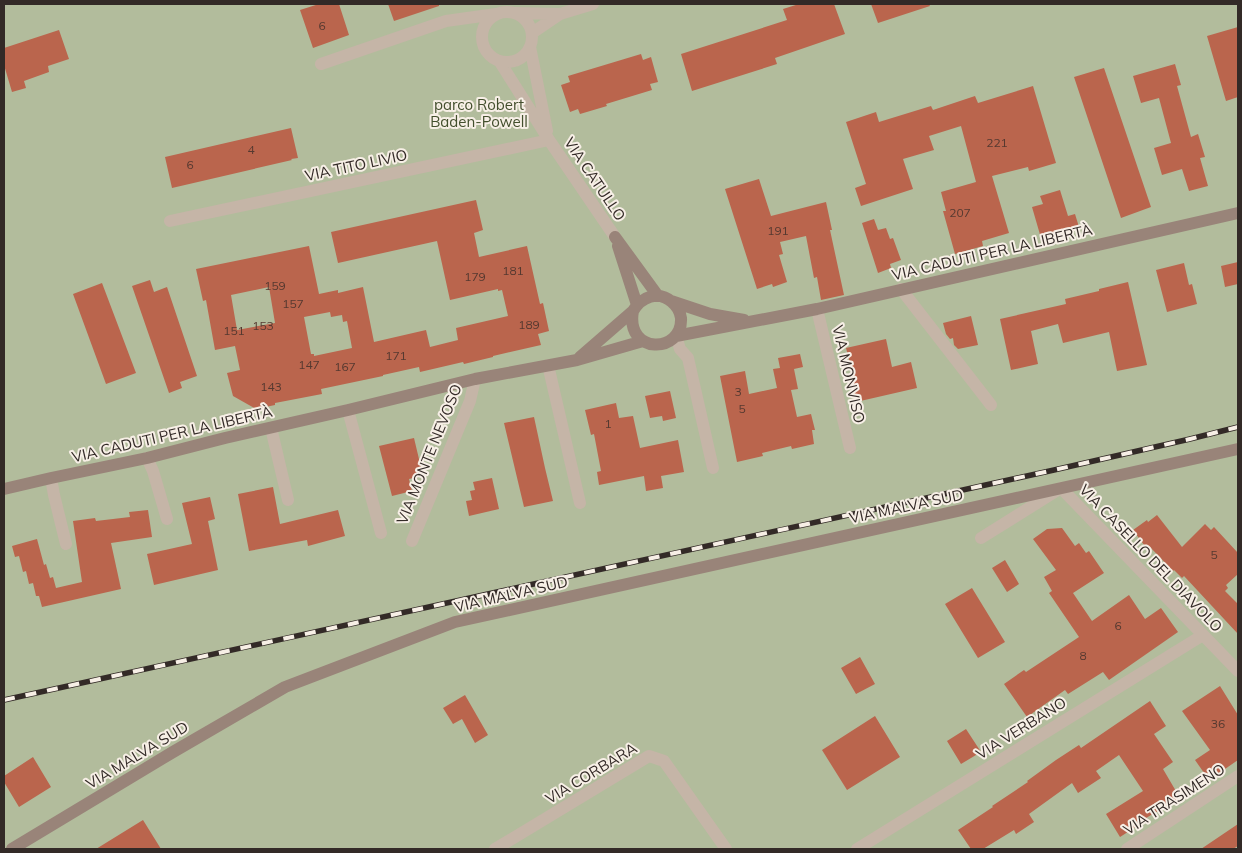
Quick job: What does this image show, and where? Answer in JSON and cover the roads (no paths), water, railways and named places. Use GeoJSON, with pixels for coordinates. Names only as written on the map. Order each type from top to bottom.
{"type":"FeatureCollection","features":[{"type":"Feature","properties":{"kind":"street"},"geometry":{"type":"LineString","coordinates":[[515,13],[526,21],[532,33],[560,14],[593,4]]}},
{"type":"Feature","properties":{"kind":"street"},"geometry":{"type":"LineString","coordinates":[[321,64],[446,21],[502,12],[560,14]]}},
{"type":"Feature","properties":{"kind":"street"},"geometry":{"type":"LineString","coordinates":[[481,38],[485,24],[496,14]]}},
{"type":"Feature","properties":{"kind":"street","name":"VIA CATULLO"},"geometry":{"type":"LineString","coordinates":[[446,21],[469,27],[481,38],[486,53],[500,62],[549,140],[615,237]]}},
{"type":"Feature","properties":{"kind":"street","name":"VIA CATULLO"},"geometry":{"type":"LineString","coordinates":[[532,33],[530,47],[549,140]]}},
{"type":"Feature","properties":{"kind":"street"},"geometry":{"type":"LineString","coordinates":[[500,62],[514,62],[521,58],[530,47]]}},
{"type":"Feature","properties":{"kind":"street","name":"VIA TITO LIVIO"},"geometry":{"type":"LineString","coordinates":[[170,221],[549,140]]}},
{"type":"Feature","properties":{"kind":"street","name":"VIA CADUTI PER LA LIBERTÀ"},"geometry":{"type":"LineString","coordinates":[[676,336],[817,309],[1238,213]]}},
{"type":"Feature","properties":{"kind":"street"},"geometry":{"type":"LineString","coordinates":[[615,237],[658,296]]}},
{"type":"Feature","properties":{"kind":"street"},"geometry":{"type":"LineString","coordinates":[[615,237],[635,308],[632,320],[633,328],[643,341],[650,344],[664,344],[676,336],[680,329],[680,313],[677,306],[671,300]]}},
{"type":"Feature","properties":{"kind":"street"},"geometry":{"type":"LineString","coordinates":[[901,289],[991,405]]}},
{"type":"Feature","properties":{"kind":"street"},"geometry":{"type":"LineString","coordinates":[[577,360],[643,300],[650,296],[665,297],[710,314],[754,321]]}},
{"type":"Feature","properties":{"kind":"street","name":"VIA MONVISO"},"geometry":{"type":"LineString","coordinates":[[817,309],[850,448]]}},
{"type":"Feature","properties":{"kind":"street"},"geometry":{"type":"LineString","coordinates":[[676,336],[680,349],[688,358],[713,468]]}},
{"type":"Feature","properties":{"kind":"street","name":"VIA CADUTI PER LA LIBERTÀ"},"geometry":{"type":"LineString","coordinates":[[4,489],[147,458],[475,380],[577,360],[643,341]]}},
{"type":"Feature","properties":{"kind":"street"},"geometry":{"type":"LineString","coordinates":[[548,365],[580,503]]}},
{"type":"Feature","properties":{"kind":"street","name":"VIA MONTE NEVOSO"},"geometry":{"type":"LineString","coordinates":[[412,541],[470,401],[475,380]]}},
{"type":"Feature","properties":{"kind":"street"},"geometry":{"type":"LineString","coordinates":[[348,410],[381,533]]}},
{"type":"Feature","properties":{"kind":"street"},"geometry":{"type":"LineString","coordinates":[[271,428],[288,500]]}},
{"type":"Feature","properties":{"kind":"street","name":"VIA MALVA SUD"},"geometry":{"type":"LineString","coordinates":[[12,849],[285,687],[455,622],[1238,449]]}},
{"type":"Feature","properties":{"kind":"street"},"geometry":{"type":"LineString","coordinates":[[147,458],[167,519]]}},
{"type":"Feature","properties":{"kind":"street"},"geometry":{"type":"LineString","coordinates":[[51,478],[66,544]]}},
{"type":"Feature","properties":{"kind":"street","name":"VIA MALVA SUD"},"geometry":{"type":"LineString","coordinates":[[981,538],[1061,488]]}},
{"type":"Feature","properties":{"kind":"street","name":"VIA CASELLO DEL DIAVOLO"},"geometry":{"type":"LineString","coordinates":[[1061,488],[1238,671]]}},
{"type":"Feature","properties":{"kind":"street","name":"VIA VERBANO"},"geometry":{"type":"LineString","coordinates":[[857,849],[1203,635]]}},
{"type":"Feature","properties":{"kind":"street","name":"VIA CORBARA"},"geometry":{"type":"LineString","coordinates":[[495,849],[649,756],[664,761],[726,849]]}},
{"type":"Feature","properties":{"kind":"street","name":"VIA TRASIMENO"},"geometry":{"type":"LineString","coordinates":[[1127,849],[1238,776]]}},
{"type":"Feature","properties":{"kind":"railway"},"geometry":{"type":"LineString","coordinates":[[4,700],[1054,470],[1238,427]]}},
{"type":"Feature","properties":{"kind":"park label","name":"parco Robert Baden-Powell"},"geometry":{"type":"Point","coordinates":[479,112]}}]}
